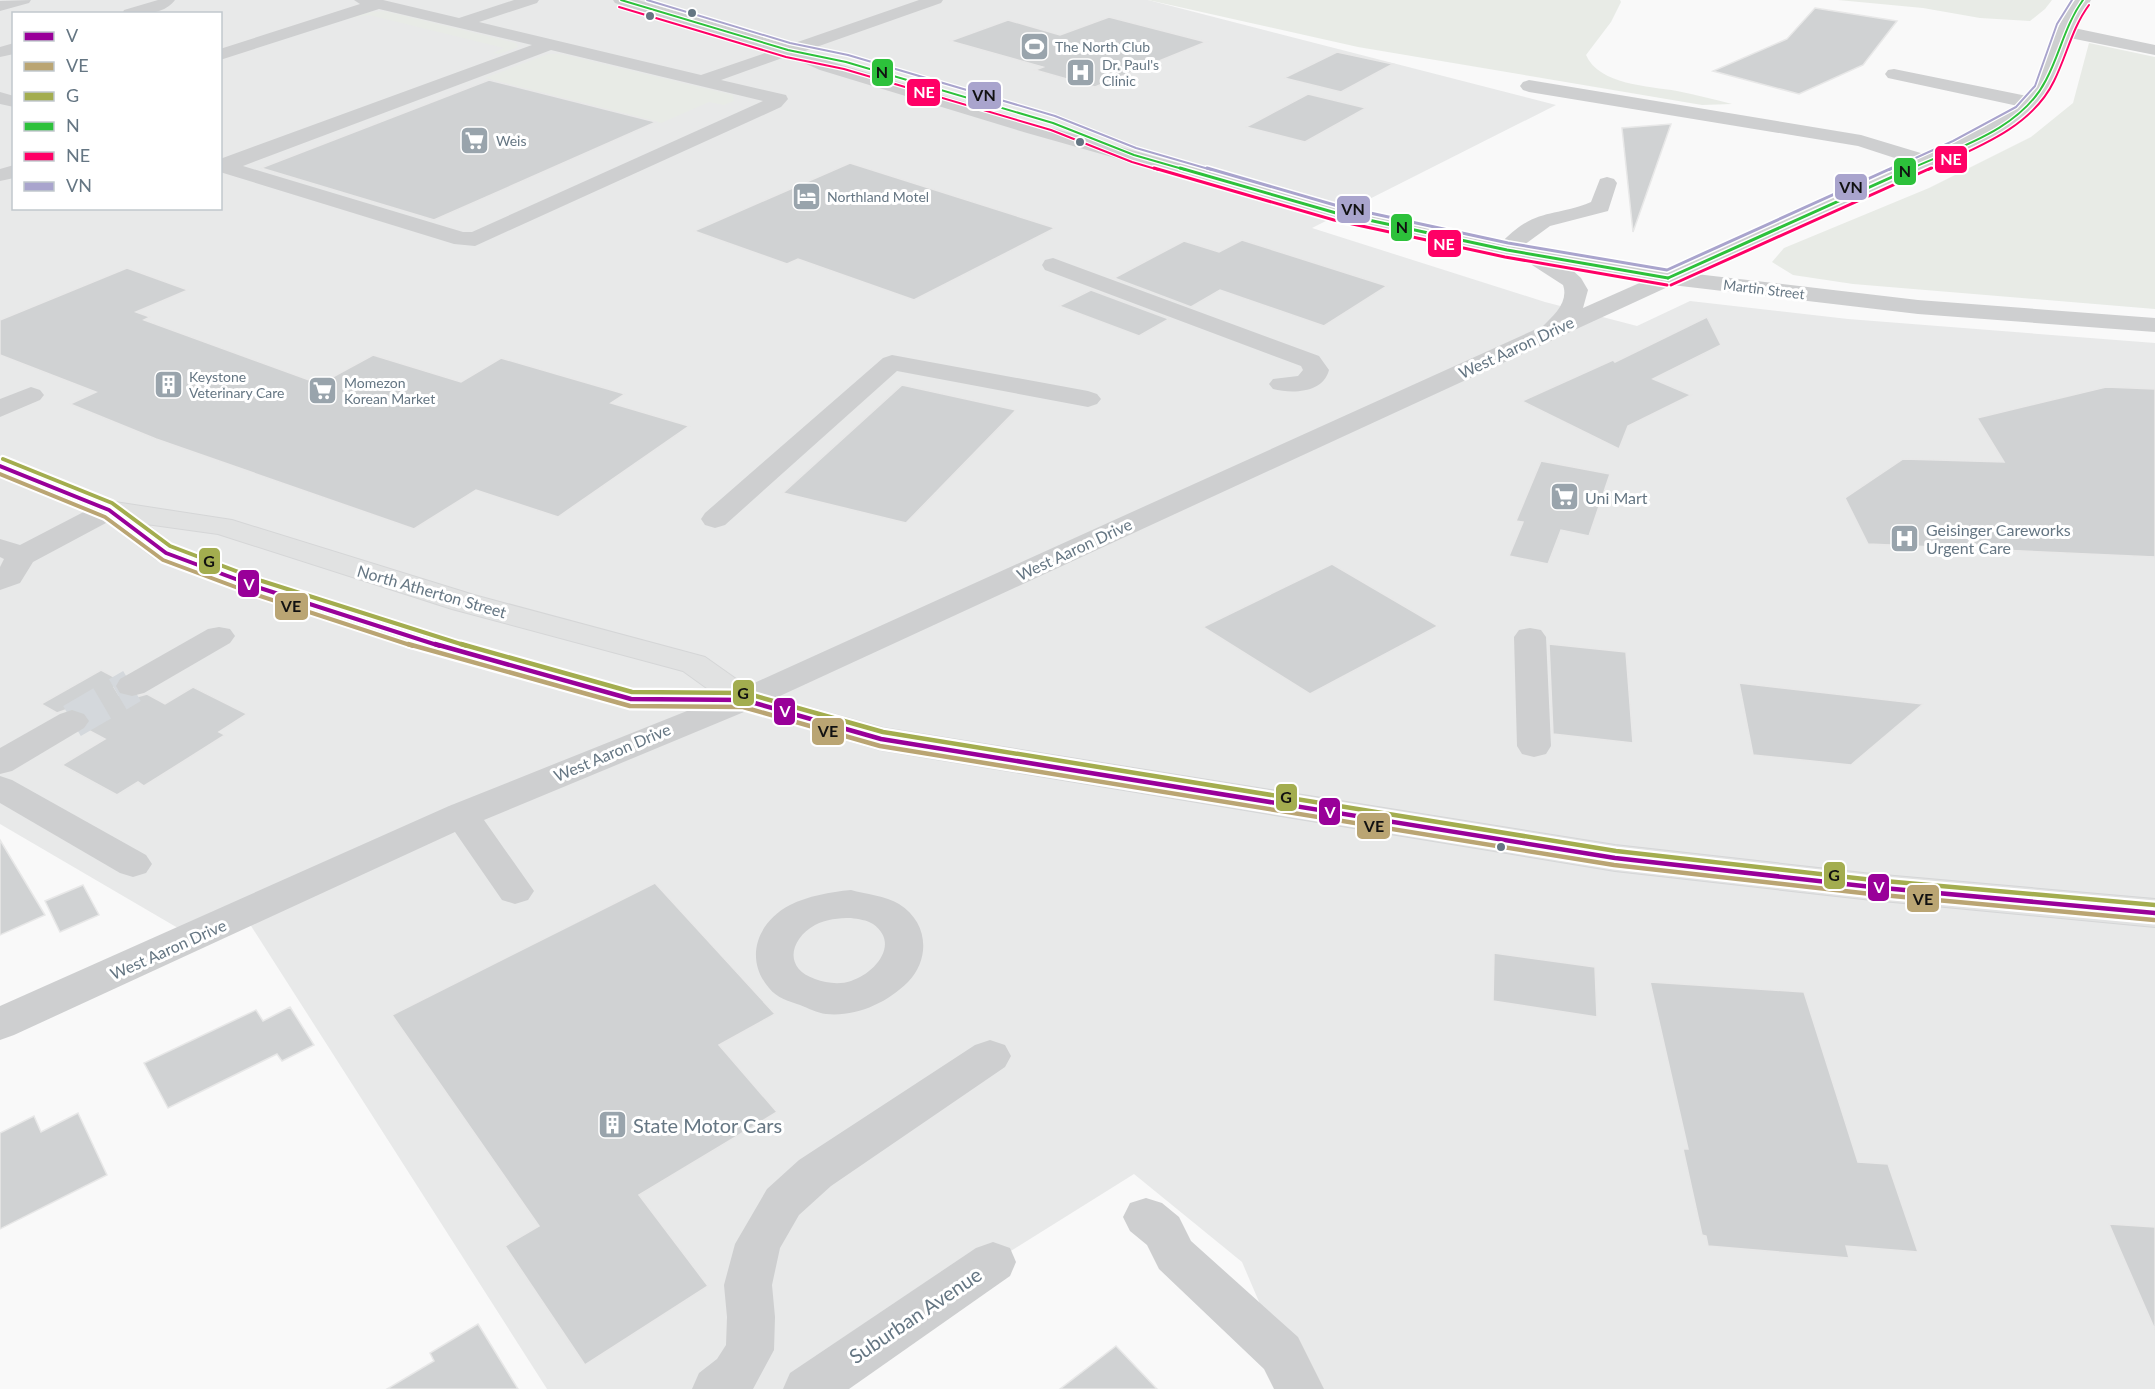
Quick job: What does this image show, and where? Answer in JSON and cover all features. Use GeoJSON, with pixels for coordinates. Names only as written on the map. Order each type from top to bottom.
{"type":"FeatureCollection","features":[{"type":"Feature","properties":{"kind":"main road","name":"North Atherton Street"},"geometry":{"type":"LineString","coordinates":[[0,466],[109,510],[222,526],[464,602],[694,664],[744,700]]}},
{"type":"Feature","properties":{"kind":"main road","name":"North Atherton Street"},"geometry":{"type":"LineString","coordinates":[[109,510],[166,553],[260,588],[416,639],[631,699],[744,700],[881,739],[1615,858],[1872,887],[2155,913]]}},
{"type":"Feature","properties":{"kind":"street"},"geometry":{"type":"LineString","coordinates":[[0,6],[23,0]]}},
{"type":"Feature","properties":{"kind":"street"},"geometry":{"type":"LineString","coordinates":[[137,12],[163,4],[167,0]]}},
{"type":"Feature","properties":{"kind":"street"},"geometry":{"type":"LineString","coordinates":[[459,23],[531,0]]}},
{"type":"Feature","properties":{"kind":"street","name":"Martin Street"},"geometry":{"type":"LineString","coordinates":[[621,0],[788,50],[826,66],[891,87],[1034,129],[1134,154],[1336,213],[1507,250],[1668,278],[1918,307],[2155,326]]}},
{"type":"Feature","properties":{"kind":"street"},"geometry":{"type":"LineString","coordinates":[[703,80],[935,0]]}},
{"type":"Feature","properties":{"kind":"street","name":"West Aaron Drive"},"geometry":{"type":"LineString","coordinates":[[0,1024],[462,815],[656,733],[744,700],[1991,131],[2032,103],[2047,77],[2063,31],[2074,9],[2083,0]]}},
{"type":"Feature","properties":{"kind":"street"},"geometry":{"type":"LineString","coordinates":[[222,54],[370,2],[778,99],[774,103],[475,239],[462,239],[222,166]]}},
{"type":"Feature","properties":{"kind":"street"},"geometry":{"type":"LineString","coordinates":[[2063,31],[2155,50]]}},
{"type":"Feature","properties":{"kind":"street"},"geometry":{"type":"LineString","coordinates":[[222,166],[550,44]]}},
{"type":"Feature","properties":{"kind":"street"},"geometry":{"type":"LineString","coordinates":[[1894,74],[2032,103]]}},
{"type":"Feature","properties":{"kind":"street"},"geometry":{"type":"LineString","coordinates":[[1529,86],[1861,141],[1926,161]]}},
{"type":"Feature","properties":{"kind":"street"},"geometry":{"type":"LineString","coordinates":[[1552,330],[1572,309],[1576,289],[1573,280],[1566,273],[1546,263],[1507,250],[1527,230],[1548,219],[1584,213],[1600,206],[1607,183]]}},
{"type":"Feature","properties":{"kind":"street"},"geometry":{"type":"LineString","coordinates":[[1754,239],[1748,254],[1755,268],[1779,284],[1830,297]]}},
{"type":"Feature","properties":{"kind":"street"},"geometry":{"type":"LineString","coordinates":[[1053,265],[1280,348],[1310,361],[1316,370],[1314,378],[1303,382],[1282,384]]}},
{"type":"Feature","properties":{"kind":"street"},"geometry":{"type":"LineString","coordinates":[[715,519],[892,363],[1088,399]]}},
{"type":"Feature","properties":{"kind":"street"},"geometry":{"type":"LineString","coordinates":[[0,409],[31,395]]}},
{"type":"Feature","properties":{"kind":"street"},"geometry":{"type":"LineString","coordinates":[[0,581],[9,577],[10,551],[109,510]]}},
{"type":"Feature","properties":{"kind":"street"},"geometry":{"type":"LineString","coordinates":[[132,686],[219,636]]}},
{"type":"Feature","properties":{"kind":"street"},"geometry":{"type":"LineString","coordinates":[[1530,637],[1534,746]]}},
{"type":"Feature","properties":{"kind":"street"},"geometry":{"type":"LineString","coordinates":[[0,763],[72,721]]}},
{"type":"Feature","properties":{"kind":"street"},"geometry":{"type":"LineString","coordinates":[[0,788],[133,864]]}},
{"type":"Feature","properties":{"kind":"street"},"geometry":{"type":"LineString","coordinates":[[462,815],[515,891]]}},
{"type":"Feature","properties":{"kind":"street"},"geometry":{"type":"LineString","coordinates":[[717,1389],[734,1375],[750,1350],[751,1317],[748,1285],[759,1244],[783,1202],[815,1173],[990,1056]]}},
{"type":"Feature","properties":{"kind":"street"},"geometry":{"type":"LineString","coordinates":[[1146,1217],[1162,1231],[1175,1255],[1281,1353],[1299,1389]]}},
{"type":"Feature","properties":{"kind":"street","name":"Suburban Avenue"},"geometry":{"type":"LineString","coordinates":[[808,1389],[993,1262]]}},
{"type":"Feature","properties":{"kind":"shaded area"},"geometry":{"type":"Polygon","coordinates":[[[0,0],[1148,0],[1556,105],[1312,228],[1545,302],[1637,326],[1690,301],[1848,319],[2155,343],[2155,1389],[1299,1389],[1242,1262],[1134,1174],[993,1262],[808,1389],[547,1389],[246,918],[195,938],[0,824],[0,0]]]}},
{"type":"Feature","properties":{"kind":"shaded area"},"geometry":{"type":"Polygon","coordinates":[[[1148,0],[1620,0],[1611,22],[1586,55],[1592,65],[1602,73],[1626,82],[1732,104],[1702,105],[1358,47],[1148,0]]]}},
{"type":"Feature","properties":{"kind":"shaded area"},"geometry":{"type":"Polygon","coordinates":[[[1838,0],[2052,0],[2030,21],[1980,18],[1923,8],[1838,0]]]}},
{"type":"Feature","properties":{"kind":"shaded area"},"geometry":{"type":"Polygon","coordinates":[[[385,11],[516,43],[518,47],[499,54],[493,53],[504,48],[369,15],[352,18],[370,12],[385,11]]]}},
{"type":"Feature","properties":{"kind":"shaded area"},"geometry":{"type":"Polygon","coordinates":[[[2089,43],[2155,57],[2155,309],[1853,284],[1793,275],[1772,262],[1784,248],[1929,188],[2031,137],[2073,103],[2089,43]]]}},
{"type":"Feature","properties":{"kind":"shaded area"},"geometry":{"type":"Polygon","coordinates":[[[548,54],[562,54],[733,95],[734,101],[724,105],[709,102],[661,123],[485,78],[548,54]]]}},
{"type":"Feature","properties":{"kind":"building"},"geometry":{"type":"Polygon","coordinates":[[[1815,8],[1897,21],[1863,65],[1799,94],[1713,71],[1787,39],[1815,8]]]}},
{"type":"Feature","properties":{"kind":"building"},"geometry":{"type":"Polygon","coordinates":[[[1109,17],[1206,42],[1095,87],[1035,70],[1043,67],[950,41],[1008,20],[1060,35],[1109,17]]]}},
{"type":"Feature","properties":{"kind":"building"},"geometry":{"type":"Polygon","coordinates":[[[1337,52],[1393,64],[1341,92],[1284,78],[1337,52]]]}},
{"type":"Feature","properties":{"kind":"building","name":"Weis"},"geometry":{"type":"Polygon","coordinates":[[[489,80],[656,122],[434,220],[261,168],[489,80]]]}},
{"type":"Feature","properties":{"kind":"building"},"geometry":{"type":"Polygon","coordinates":[[[1308,94],[1366,108],[1305,142],[1246,127],[1308,94]]]}},
{"type":"Feature","properties":{"kind":"building"},"geometry":{"type":"Polygon","coordinates":[[[1671,124],[1633,232],[1622,128],[1671,124]]]}},
{"type":"Feature","properties":{"kind":"building"},"geometry":{"type":"Polygon","coordinates":[[[850,163],[1055,228],[914,300],[798,259],[787,264],[694,231],[850,163]]]}},
{"type":"Feature","properties":{"kind":"building"},"geometry":{"type":"Polygon","coordinates":[[[1242,240],[1387,286],[1324,326],[1220,290],[1191,307],[1114,278],[1184,241],[1219,252],[1242,240]]]}},
{"type":"Feature","properties":{"kind":"building"},"geometry":{"type":"Polygon","coordinates":[[[127,268],[188,290],[136,312],[150,317],[144,320],[320,384],[373,355],[461,382],[501,358],[625,394],[611,403],[689,426],[558,517],[476,490],[414,529],[156,439],[70,404],[96,392],[0,355],[0,320],[127,268]]]}},
{"type":"Feature","properties":{"kind":"building"},"geometry":{"type":"Polygon","coordinates":[[[1091,290],[1169,319],[1139,336],[1059,306],[1091,290]]]}},
{"type":"Feature","properties":{"kind":"building"},"geometry":{"type":"Polygon","coordinates":[[[1707,317],[1721,345],[1653,379],[1691,395],[1628,426],[1619,449],[1522,401],[1613,360],[1615,362],[1707,317]]]}},
{"type":"Feature","properties":{"kind":"building"},"geometry":{"type":"Polygon","coordinates":[[[902,385],[1016,410],[906,523],[783,493],[902,385]]]}},
{"type":"Feature","properties":{"kind":"building"},"geometry":{"type":"Polygon","coordinates":[[[2106,387],[2155,389],[2155,557],[1868,544],[1845,498],[1903,459],[2004,462],[1977,418],[2106,387]]]}},
{"type":"Feature","properties":{"kind":"building","name":"Uni Mart"},"geometry":{"type":"Polygon","coordinates":[[[1541,461],[1610,474],[1589,536],[1561,530],[1548,564],[1509,556],[1523,522],[1516,521],[1541,461]]]}},
{"type":"Feature","properties":{"kind":"building"},"geometry":{"type":"Polygon","coordinates":[[[1332,564],[1438,626],[1310,694],[1203,627],[1332,564]]]}},
{"type":"Feature","properties":{"kind":"building"},"geometry":{"type":"Polygon","coordinates":[[[1549,644],[1626,652],[1633,743],[1553,734],[1549,644]]]}},
{"type":"Feature","properties":{"kind":"building"},"geometry":{"type":"Polygon","coordinates":[[[101,670],[118,679],[114,687],[119,695],[133,698],[147,694],[165,704],[193,687],[247,714],[219,732],[225,735],[144,786],[138,782],[117,795],[62,765],[105,739],[86,729],[91,721],[86,713],[71,708],[57,713],[41,704],[101,670]]]}},
{"type":"Feature","properties":{"kind":"building"},"geometry":{"type":"Polygon","coordinates":[[[1739,683],[1923,704],[1851,765],[1753,755],[1739,683]]]}},
{"type":"Feature","properties":{"kind":"building"},"geometry":{"type":"Polygon","coordinates":[[[0,840],[45,915],[0,935],[0,840]]]}},
{"type":"Feature","properties":{"kind":"building","name":"State Motor Cars"},"geometry":{"type":"Polygon","coordinates":[[[655,883],[775,1014],[719,1045],[777,1112],[639,1195],[708,1286],[585,1365],[505,1246],[539,1226],[392,1015],[655,883]]]}},
{"type":"Feature","properties":{"kind":"building"},"geometry":{"type":"Polygon","coordinates":[[[83,885],[99,915],[60,932],[45,901],[83,885]]]}},
{"type":"Feature","properties":{"kind":"building"},"geometry":{"type":"Polygon","coordinates":[[[1494,953],[1595,967],[1597,1017],[1493,1001],[1494,953]]]}},
{"type":"Feature","properties":{"kind":"building"},"geometry":{"type":"Polygon","coordinates":[[[1650,982],[1804,992],[1858,1162],[1888,1164],[1918,1252],[1846,1246],[1849,1258],[1708,1246],[1706,1236],[1702,1235],[1683,1149],[1688,1149],[1650,982]]]}},
{"type":"Feature","properties":{"kind":"building"},"geometry":{"type":"Polygon","coordinates":[[[290,1007],[314,1045],[282,1061],[277,1054],[168,1108],[144,1063],[256,1010],[263,1021],[290,1007]]]}},
{"type":"Feature","properties":{"kind":"building"},"geometry":{"type":"Polygon","coordinates":[[[78,1113],[107,1175],[0,1229],[0,1133],[34,1116],[41,1132],[78,1113]]]}},
{"type":"Feature","properties":{"kind":"building"},"geometry":{"type":"Polygon","coordinates":[[[2109,1224],[2155,1227],[2155,1330],[2121,1252],[2109,1224]]]}},
{"type":"Feature","properties":{"kind":"building"},"geometry":{"type":"Polygon","coordinates":[[[478,1324],[518,1389],[387,1389],[434,1361],[430,1353],[478,1324]]]}},
{"type":"Feature","properties":{"kind":"building"},"geometry":{"type":"Polygon","coordinates":[[[1116,1346],[1157,1389],[1060,1389],[1116,1346]]]}},
{"type":"Feature","properties":{"kind":"tunnel"},"geometry":{"type":"LineString","coordinates":[[72,721],[132,686]]}},
{"type":"Feature","properties":{"kind":"transit line","name":"N"},"geometry":{"type":"LineString","coordinates":[[621,0],[788,50],[846,62],[1053,123],[1134,155],[1336,213],[1507,250],[1668,278]]}},
{"type":"Feature","properties":{"kind":"transit line","name":"VN"},"geometry":{"type":"LineString","coordinates":[[647,0],[790,43],[848,55],[1055,116],[1136,148],[1338,206],[1508,243],[1667,270],[1953,141],[2016,107],[2035,86],[2057,24],[2072,0]]}},
{"type":"Feature","properties":{"kind":"transit line","name":"N"},"geometry":{"type":"LineString","coordinates":[[1668,278],[1970,142],[2009,121],[2030,103],[2046,81],[2069,24],[2083,0]]}},
{"type":"Feature","properties":{"kind":"transit line","name":"NE"},"geometry":{"type":"LineString","coordinates":[[1671,285],[1974,149],[2014,126],[2046,96],[2054,83],[2075,27],[2089,5]]}},
{"type":"Feature","properties":{"kind":"transit line","name":"NE"},"geometry":{"type":"LineString","coordinates":[[619,7],[786,57],[844,69],[1051,130],[1132,162],[1334,220],[1505,257],[1667,285]]}},
{"type":"Feature","properties":{"kind":"transit line","name":"G"},"geometry":{"type":"LineString","coordinates":[[3,459],[112,503],[170,546],[262,581],[418,632],[632,692],[745,693],[883,732],[1616,851],[1873,880],[2155,905]]}},
{"type":"Feature","properties":{"kind":"transit line","name":"V"},"geometry":{"type":"LineString","coordinates":[[0,466],[109,510],[166,553],[260,588],[416,639],[631,699],[744,700],[881,739],[1615,858],[1872,887],[2155,913]]}},
{"type":"Feature","properties":{"kind":"transit line","name":"VE"},"geometry":{"type":"LineString","coordinates":[[0,474],[105,517],[163,560],[257,595],[414,646],[630,706],[743,707],[880,746],[1614,865],[1871,894],[2154,920]]}},
{"type":"Feature","properties":{"kind":"place","name":"The North Club"},"geometry":{"type":"Point","coordinates":[1034,46]}},
{"type":"Feature","properties":{"kind":"place","name":"Dr. Paul's Clinic"},"geometry":{"type":"Point","coordinates":[1081,72]}},
{"type":"Feature","properties":{"kind":"place","name":"Weis"},"geometry":{"type":"Point","coordinates":[475,140]}},
{"type":"Feature","properties":{"kind":"place","name":"Northland Motel"},"geometry":{"type":"Point","coordinates":[806,196]}},
{"type":"Feature","properties":{"kind":"place","name":"Keystone Veterinary Care"},"geometry":{"type":"Point","coordinates":[168,384]}},
{"type":"Feature","properties":{"kind":"place","name":"Momezon Korean Market"},"geometry":{"type":"Point","coordinates":[323,390]}},
{"type":"Feature","properties":{"kind":"place","name":"Uni Mart"},"geometry":{"type":"Point","coordinates":[1564,497]}},
{"type":"Feature","properties":{"kind":"place","name":"Geisinger Careworks Urgent Care"},"geometry":{"type":"Point","coordinates":[1905,538]}},
{"type":"Feature","properties":{"kind":"place","name":"State Motor Cars"},"geometry":{"type":"Point","coordinates":[612,1125]}}]}
